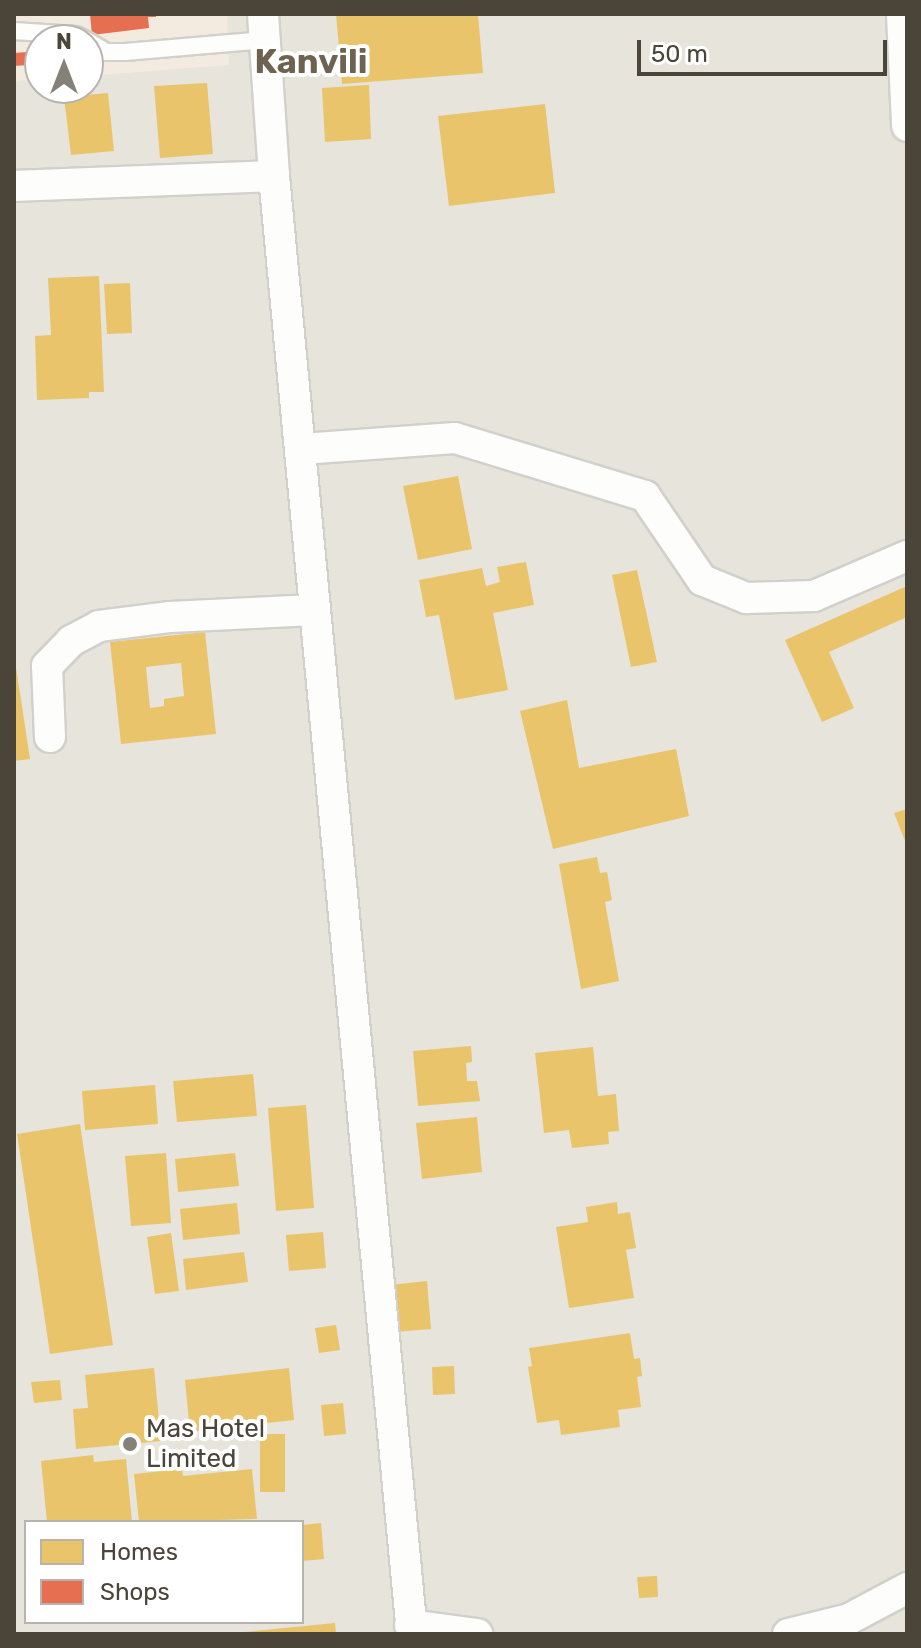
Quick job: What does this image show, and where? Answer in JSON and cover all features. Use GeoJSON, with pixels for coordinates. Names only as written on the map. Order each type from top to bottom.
{"type":"FeatureCollection","features":[{"type":"Feature","properties":{"kind":"street"},"geometry":{"type":"LineString","coordinates":[[902,14],[907,126]]}},
{"type":"Feature","properties":{"kind":"street"},"geometry":{"type":"LineString","coordinates":[[264,27],[274,176],[411,1630],[477,1634]]}},
{"type":"Feature","properties":{"kind":"street"},"geometry":{"type":"LineString","coordinates":[[14,186],[274,176]]}},
{"type":"Feature","properties":{"kind":"street"},"geometry":{"type":"LineString","coordinates":[[302,449],[455,438],[645,496],[702,580],[746,598],[814,596],[907,556]]}},
{"type":"Feature","properties":{"kind":"street"},"geometry":{"type":"LineString","coordinates":[[50,737],[47,666],[71,641],[99,626],[170,617],[314,610]]}},
{"type":"Feature","properties":{"kind":"street"},"geometry":{"type":"LineString","coordinates":[[788,1634],[849,1619],[907,1588]]}},
{"type":"Feature","properties":{"kind":"lane"},"geometry":{"type":"LineString","coordinates":[[104,51],[125,52],[264,27]]}},
{"type":"Feature","properties":{"kind":"shaded area"},"geometry":{"type":"Polygon","coordinates":[[[14,14],[907,14],[907,1634],[14,1634],[14,14]]]}},
{"type":"Feature","properties":{"kind":"shaded area"},"geometry":{"type":"Polygon","coordinates":[[[14,14],[227,14],[229,65],[104,75],[104,24],[24,24],[24,80],[14,81],[14,14]]]}},
{"type":"Feature","properties":{"kind":"building: Homes"},"geometry":{"type":"Polygon","coordinates":[[[336,14],[478,14],[483,73],[342,84],[336,14]]]}},
{"type":"Feature","properties":{"kind":"building: Homes"},"geometry":{"type":"Polygon","coordinates":[[[207,83],[213,154],[160,158],[154,86],[207,83]]]}},
{"type":"Feature","properties":{"kind":"building: Homes"},"geometry":{"type":"Polygon","coordinates":[[[369,85],[371,139],[325,142],[322,88],[369,85]]]}},
{"type":"Feature","properties":{"kind":"building: Homes"},"geometry":{"type":"Polygon","coordinates":[[[104,93],[108,93],[114,151],[71,155],[65,104],[104,104],[104,93]]]}},
{"type":"Feature","properties":{"kind":"building: Homes"},"geometry":{"type":"Polygon","coordinates":[[[545,104],[555,193],[449,206],[438,116],[545,104]]]}},
{"type":"Feature","properties":{"kind":"building: Homes"},"geometry":{"type":"Polygon","coordinates":[[[99,276],[104,392],[89,392],[89,398],[37,400],[35,336],[51,335],[48,278],[99,276]]]}},
{"type":"Feature","properties":{"kind":"building: Homes"},"geometry":{"type":"Polygon","coordinates":[[[130,283],[132,333],[107,334],[104,284],[130,283]]]}},
{"type":"Feature","properties":{"kind":"building: Homes"},"geometry":{"type":"Polygon","coordinates":[[[458,476],[472,549],[418,560],[403,486],[458,476]]]}},
{"type":"Feature","properties":{"kind":"building: Homes"},"geometry":{"type":"Polygon","coordinates":[[[526,562],[534,605],[493,613],[508,690],[455,700],[439,615],[426,617],[419,580],[482,568],[486,586],[500,582],[497,567],[526,562]]]}},
{"type":"Feature","properties":{"kind":"building: Homes"},"geometry":{"type":"Polygon","coordinates":[[[637,570],[657,662],[631,667],[612,575],[637,570]]]}},
{"type":"Feature","properties":{"kind":"building: Homes"},"geometry":{"type":"Polygon","coordinates":[[[907,586],[907,617],[829,652],[854,708],[822,722],[785,640],[907,586]]]}},
{"type":"Feature","properties":{"kind":"building: Homes"},"geometry":{"type":"Polygon","coordinates":[[[205,632],[216,734],[121,744],[110,642],[205,632]],[[181,663],[146,667],[150,708],[164,706],[164,699],[184,696],[181,663]]]}},
{"type":"Feature","properties":{"kind":"building: Homes"},"geometry":{"type":"Polygon","coordinates":[[[14,654],[30,759],[14,761],[14,654]]]}},
{"type":"Feature","properties":{"kind":"building: Homes"},"geometry":{"type":"Polygon","coordinates":[[[567,700],[579,768],[676,749],[689,816],[553,849],[520,711],[567,700]]]}},
{"type":"Feature","properties":{"kind":"building: Homes"},"geometry":{"type":"Polygon","coordinates":[[[907,809],[907,846],[894,813],[907,809]]]}},
{"type":"Feature","properties":{"kind":"building: Homes"},"geometry":{"type":"Polygon","coordinates":[[[597,857],[600,873],[607,872],[612,900],[605,902],[619,981],[581,989],[559,864],[597,857]]]}},
{"type":"Feature","properties":{"kind":"building: Homes"},"geometry":{"type":"Polygon","coordinates":[[[471,1046],[472,1062],[466,1063],[467,1081],[477,1081],[480,1101],[418,1106],[413,1051],[471,1046]]]}},
{"type":"Feature","properties":{"kind":"building: Homes"},"geometry":{"type":"Polygon","coordinates":[[[593,1047],[598,1096],[616,1094],[619,1131],[608,1132],[609,1144],[572,1148],[569,1130],[544,1133],[535,1053],[593,1047]]]}},
{"type":"Feature","properties":{"kind":"building: Homes"},"geometry":{"type":"Polygon","coordinates":[[[253,1074],[257,1116],[177,1122],[173,1081],[253,1074]]]}},
{"type":"Feature","properties":{"kind":"building: Homes"},"geometry":{"type":"Polygon","coordinates":[[[155,1085],[158,1124],[85,1130],[82,1091],[155,1085]]]}},
{"type":"Feature","properties":{"kind":"building: Homes"},"geometry":{"type":"Polygon","coordinates":[[[306,1105],[314,1208],[276,1211],[268,1108],[306,1105]]]}},
{"type":"Feature","properties":{"kind":"building: Homes"},"geometry":{"type":"Polygon","coordinates":[[[477,1117],[482,1172],[422,1179],[416,1123],[477,1117]]]}},
{"type":"Feature","properties":{"kind":"building: Homes"},"geometry":{"type":"Polygon","coordinates":[[[80,1124],[113,1345],[50,1354],[17,1134],[80,1124]]]}},
{"type":"Feature","properties":{"kind":"building: Homes"},"geometry":{"type":"Polygon","coordinates":[[[166,1153],[171,1223],[131,1226],[125,1156],[166,1153]]]}},
{"type":"Feature","properties":{"kind":"building: Homes"},"geometry":{"type":"Polygon","coordinates":[[[235,1153],[239,1186],[178,1192],[175,1159],[235,1153]]]}},
{"type":"Feature","properties":{"kind":"building: Homes"},"geometry":{"type":"Polygon","coordinates":[[[617,1202],[618,1214],[630,1212],[636,1248],[626,1250],[634,1298],[569,1308],[556,1227],[588,1222],[586,1207],[617,1202]]]}},
{"type":"Feature","properties":{"kind":"building: Homes"},"geometry":{"type":"Polygon","coordinates":[[[237,1203],[240,1234],[183,1240],[180,1209],[237,1203]]]}},
{"type":"Feature","properties":{"kind":"building: Homes"},"geometry":{"type":"Polygon","coordinates":[[[323,1232],[326,1268],[289,1271],[286,1235],[323,1232]]]}},
{"type":"Feature","properties":{"kind":"building: Homes"},"geometry":{"type":"Polygon","coordinates":[[[171,1233],[179,1291],[155,1294],[147,1237],[171,1233]]]}},
{"type":"Feature","properties":{"kind":"building: Homes"},"geometry":{"type":"Polygon","coordinates":[[[244,1252],[248,1282],[186,1290],[183,1259],[244,1252]]]}},
{"type":"Feature","properties":{"kind":"building: Homes"},"geometry":{"type":"Polygon","coordinates":[[[427,1281],[431,1329],[395,1332],[390,1285],[427,1281]]]}},
{"type":"Feature","properties":{"kind":"building: Homes"},"geometry":{"type":"Polygon","coordinates":[[[336,1325],[340,1350],[319,1353],[315,1328],[336,1325]]]}},
{"type":"Feature","properties":{"kind":"building: Homes"},"geometry":{"type":"Polygon","coordinates":[[[630,1333],[634,1359],[640,1358],[642,1376],[637,1377],[641,1407],[618,1410],[620,1427],[561,1435],[559,1420],[537,1423],[528,1367],[532,1366],[529,1348],[630,1333]]]}},
{"type":"Feature","properties":{"kind":"building: Homes"},"geometry":{"type":"Polygon","coordinates":[[[454,1366],[455,1394],[433,1395],[432,1367],[454,1366]]]}},
{"type":"Feature","properties":{"kind":"building: Homes"},"geometry":{"type":"Polygon","coordinates":[[[154,1368],[161,1441],[76,1449],[73,1409],[88,1408],[85,1375],[154,1368]]]}},
{"type":"Feature","properties":{"kind":"building: Homes"},"geometry":{"type":"Polygon","coordinates":[[[289,1368],[294,1420],[190,1432],[185,1380],[289,1368]]]}},
{"type":"Feature","properties":{"kind":"building: Homes"},"geometry":{"type":"Polygon","coordinates":[[[60,1380],[62,1400],[34,1403],[31,1382],[60,1380]]]}},
{"type":"Feature","properties":{"kind":"building: Homes"},"geometry":{"type":"Polygon","coordinates":[[[343,1403],[346,1434],[324,1436],[321,1405],[343,1403]]]}},
{"type":"Feature","properties":{"kind":"building: Homes"},"geometry":{"type":"Polygon","coordinates":[[[260,1434],[285,1434],[285,1492],[260,1492],[260,1434]]]}},
{"type":"Feature","properties":{"kind":"building: Homes"},"geometry":{"type":"Polygon","coordinates":[[[93,1455],[94,1462],[126,1459],[132,1520],[47,1520],[41,1461],[93,1455]]]}},
{"type":"Feature","properties":{"kind":"building: Homes"},"geometry":{"type":"Polygon","coordinates":[[[182,1469],[183,1476],[252,1469],[257,1519],[139,1520],[134,1474],[182,1469]]]}},
{"type":"Feature","properties":{"kind":"building: Homes"},"geometry":{"type":"Polygon","coordinates":[[[321,1523],[324,1559],[304,1561],[304,1525],[321,1523]]]}},
{"type":"Feature","properties":{"kind":"building: Homes"},"geometry":{"type":"Polygon","coordinates":[[[657,1576],[658,1597],[639,1598],[637,1577],[657,1576]]]}},
{"type":"Feature","properties":{"kind":"building: Homes"},"geometry":{"type":"Polygon","coordinates":[[[335,1623],[336,1634],[245,1634],[245,1632],[335,1623]]]}},
{"type":"Feature","properties":{"kind":"building: Shops"},"geometry":{"type":"Polygon","coordinates":[[[90,14],[156,14],[156,17],[148,17],[149,28],[104,34],[104,24],[91,24],[90,14]]]}},
{"type":"Feature","properties":{"kind":"building: Shops"},"geometry":{"type":"Polygon","coordinates":[[[24,52],[24,65],[14,66],[14,53],[24,52]]]}},
{"type":"Feature","properties":{"kind":"place","name":"Mas Hotel Limited"},"geometry":{"type":"Point","coordinates":[130,1444]}},
{"type":"Feature","properties":{"kind":"district","name":"Kanvili"},"geometry":{"type":"Point","coordinates":[311,62]}}]}
